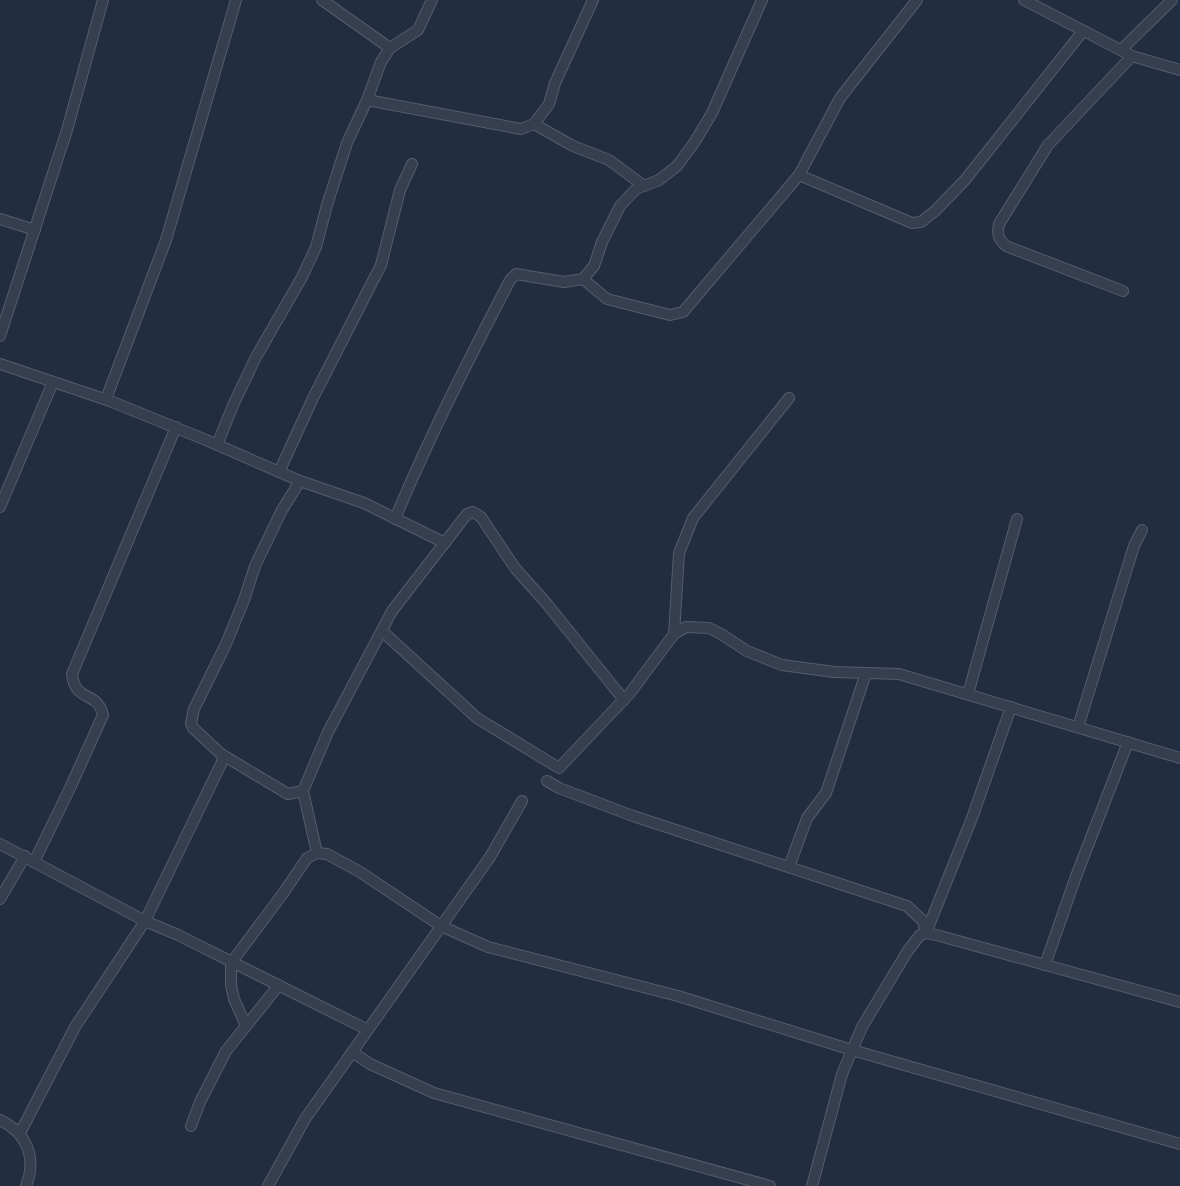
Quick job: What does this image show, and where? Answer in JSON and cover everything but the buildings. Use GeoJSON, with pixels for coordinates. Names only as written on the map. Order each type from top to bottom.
{"type":"FeatureCollection","features":[{"type":"Feature","properties":{"kind":"street"},"geometry":{"type":"LineString","coordinates":[[0,336],[67,130],[103,0]]}},
{"type":"Feature","properties":{"kind":"street"},"geometry":{"type":"LineString","coordinates":[[106,400],[166,240],[236,0]]}},
{"type":"Feature","properties":{"kind":"street"},"geometry":{"type":"LineString","coordinates":[[322,0],[390,48]]}},
{"type":"Feature","properties":{"kind":"street"},"geometry":{"type":"LineString","coordinates":[[217,445],[234,403],[256,357],[302,277],[316,248],[327,205],[347,143],[367,100],[381,62],[390,48],[418,30],[432,0]]}},
{"type":"Feature","properties":{"kind":"street"},"geometry":{"type":"LineString","coordinates":[[367,100],[521,129],[534,124],[549,104],[555,83],[593,0]]}},
{"type":"Feature","properties":{"kind":"street"},"geometry":{"type":"LineString","coordinates":[[395,519],[415,470],[450,397],[510,280],[516,274],[564,282],[583,279],[594,266],[602,242],[620,206],[636,189],[659,180],[677,166],[694,143],[712,113],[762,0]]}},
{"type":"Feature","properties":{"kind":"street"},"geometry":{"type":"LineString","coordinates":[[583,279],[607,299],[670,315],[683,312],[799,175],[840,98],[917,0]]}},
{"type":"Feature","properties":{"kind":"street"},"geometry":{"type":"LineString","coordinates":[[1024,0],[1132,56],[1180,70]]}},
{"type":"Feature","properties":{"kind":"street"},"geometry":{"type":"LineString","coordinates":[[1121,50],[1172,0]]}},
{"type":"Feature","properties":{"kind":"street"},"geometry":{"type":"LineString","coordinates":[[799,175],[912,223],[921,222],[935,211],[965,180],[1083,31]]}},
{"type":"Feature","properties":{"kind":"street"},"geometry":{"type":"LineString","coordinates":[[1123,290],[1006,246],[1000,240],[997,233],[999,224],[1048,145],[1132,56]]}},
{"type":"Feature","properties":{"kind":"street"},"geometry":{"type":"LineString","coordinates":[[534,124],[573,146],[609,160],[644,186]]}},
{"type":"Feature","properties":{"kind":"street"},"geometry":{"type":"LineString","coordinates":[[280,472],[313,398],[381,265],[400,190],[412,164]]}},
{"type":"Feature","properties":{"kind":"street"},"geometry":{"type":"LineString","coordinates":[[0,219],[35,230]]}},
{"type":"Feature","properties":{"kind":"street"},"geometry":{"type":"LineString","coordinates":[[0,364],[106,400],[176,427],[300,481],[364,503],[445,543]]}},
{"type":"Feature","properties":{"kind":"street"},"geometry":{"type":"LineString","coordinates":[[0,507],[53,382]]}},
{"type":"Feature","properties":{"kind":"street"},"geometry":{"type":"LineString","coordinates":[[674,634],[679,553],[693,518],[789,398]]}},
{"type":"Feature","properties":{"kind":"street"},"geometry":{"type":"LineString","coordinates":[[34,862],[103,715],[101,707],[96,701],[81,694],[75,688],[72,674],[176,427]]}},
{"type":"Feature","properties":{"kind":"street"},"geometry":{"type":"LineString","coordinates":[[300,481],[265,542],[232,630],[194,709],[191,723],[193,728],[221,754],[288,794],[303,791]]}},
{"type":"Feature","properties":{"kind":"street"},"geometry":{"type":"LineString","coordinates":[[317,853],[303,791],[328,732],[392,611],[467,514],[473,512],[478,514],[491,530],[515,568],[547,604],[624,700]]}},
{"type":"Feature","properties":{"kind":"street"},"geometry":{"type":"LineString","coordinates":[[968,694],[1017,519]]}},
{"type":"Feature","properties":{"kind":"street"},"geometry":{"type":"LineString","coordinates":[[1078,727],[1134,546],[1142,530]]}},
{"type":"Feature","properties":{"kind":"street"},"geometry":{"type":"LineString","coordinates":[[382,631],[477,718],[559,768],[624,700],[674,634],[686,626],[709,628],[747,651],[782,665],[834,672],[899,674],[1180,758]]}},
{"type":"Feature","properties":{"kind":"street"},"geometry":{"type":"LineString","coordinates":[[789,867],[807,818],[826,793],[866,674]]}},
{"type":"Feature","properties":{"kind":"street"},"geometry":{"type":"LineString","coordinates":[[926,933],[972,818],[1011,707]]}},
{"type":"Feature","properties":{"kind":"street"},"geometry":{"type":"LineString","coordinates":[[1045,965],[1075,879],[1128,742]]}},
{"type":"Feature","properties":{"kind":"street"},"geometry":{"type":"LineString","coordinates":[[20,1133],[75,1026],[145,921],[221,764],[223,759],[221,754]]}},
{"type":"Feature","properties":{"kind":"street"},"geometry":{"type":"LineString","coordinates":[[547,781],[559,788],[634,816],[908,906],[916,912],[923,921],[926,933]]}},
{"type":"Feature","properties":{"kind":"street"},"geometry":{"type":"LineString","coordinates":[[268,1186],[305,1119],[490,857],[522,801]]}},
{"type":"Feature","properties":{"kind":"street"},"geometry":{"type":"LineString","coordinates":[[0,844],[145,921],[178,935],[231,963],[279,985],[368,1030]]}},
{"type":"Feature","properties":{"kind":"street"},"geometry":{"type":"LineString","coordinates":[[246,1026],[234,999],[231,984],[231,963],[284,892],[307,858],[317,853],[326,854],[360,872],[441,926],[488,947],[678,996],[852,1050],[1180,1144]]}},
{"type":"Feature","properties":{"kind":"street"},"geometry":{"type":"LineString","coordinates":[[0,899],[24,856]]}},
{"type":"Feature","properties":{"kind":"street"},"geometry":{"type":"LineString","coordinates":[[812,1186],[842,1074],[852,1050],[862,1027],[907,952],[920,935],[926,933],[1180,1002]]}},
{"type":"Feature","properties":{"kind":"street"},"geometry":{"type":"LineString","coordinates":[[191,1126],[200,1102],[226,1051],[279,985]]}},
{"type":"Feature","properties":{"kind":"street"},"geometry":{"type":"LineString","coordinates":[[352,1052],[370,1064],[434,1093],[770,1186]]}},
{"type":"Feature","properties":{"kind":"street"},"geometry":{"type":"LineString","coordinates":[[0,1120],[20,1133],[27,1146],[30,1160],[30,1175],[26,1186]]}}]}
